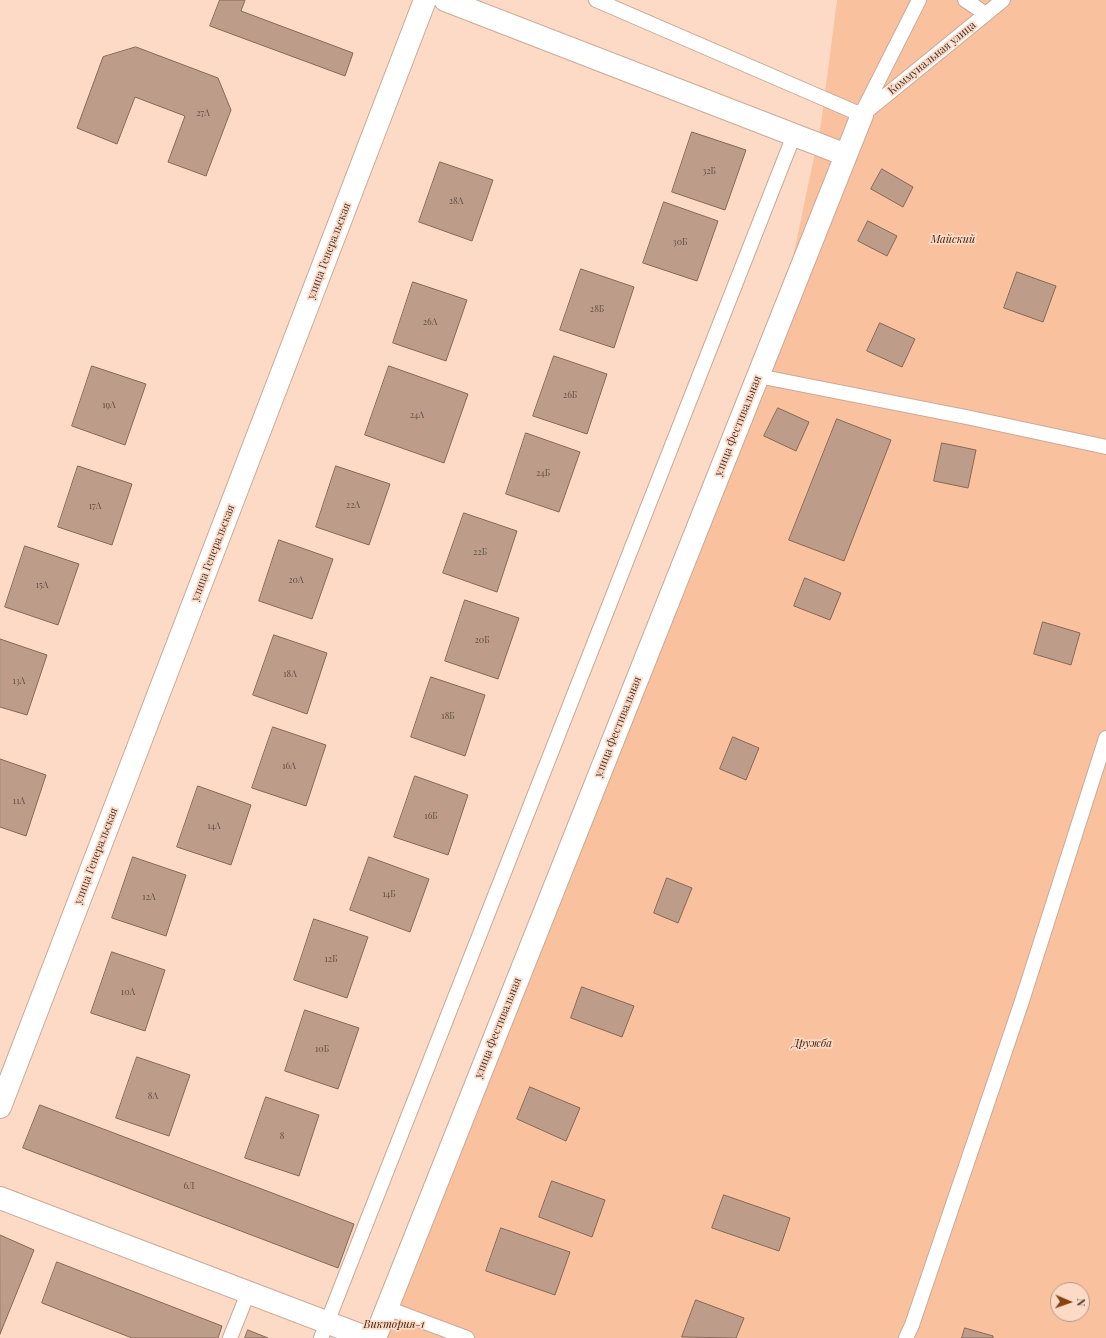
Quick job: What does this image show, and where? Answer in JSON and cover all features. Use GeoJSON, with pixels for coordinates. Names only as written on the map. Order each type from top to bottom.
{"type":"FeatureCollection","features":[{"type":"Feature","properties":{"kind":"street","name":"улица Генеральская"},"geometry":{"type":"LineString","coordinates":[[0,1107],[425,0]]}},
{"type":"Feature","properties":{"kind":"street"},"geometry":{"type":"LineString","coordinates":[[445,0],[846,155]]}},
{"type":"Feature","properties":{"kind":"street","name":"улица Фестивальная"},"geometry":{"type":"LineString","coordinates":[[375,1338],[862,115]]}},
{"type":"Feature","properties":{"kind":"street"},"geometry":{"type":"LineString","coordinates":[[0,1198],[248,1292],[324,1330],[368,1338]]}},
{"type":"Feature","properties":{"kind":"lane"},"geometry":{"type":"LineString","coordinates":[[596,0],[862,115],[919,0]]}},
{"type":"Feature","properties":{"kind":"lane"},"geometry":{"type":"LineString","coordinates":[[965,0],[986,14]]}},
{"type":"Feature","properties":{"kind":"lane","name":"Коммунальная улица"},"geometry":{"type":"LineString","coordinates":[[862,115],[1002,0]]}},
{"type":"Feature","properties":{"kind":"lane"},"geometry":{"type":"LineString","coordinates":[[324,1330],[794,135]]}},
{"type":"Feature","properties":{"kind":"lane"},"geometry":{"type":"LineString","coordinates":[[758,376],[971,418],[1106,447]]}},
{"type":"Feature","properties":{"kind":"lane"},"geometry":{"type":"LineString","coordinates":[[906,1338],[912,1325],[1019,1008],[1106,738]]}},
{"type":"Feature","properties":{"kind":"lane"},"geometry":{"type":"LineString","coordinates":[[230,1338],[248,1292]]}},
{"type":"Feature","properties":{"kind":"lane"},"geometry":{"type":"LineString","coordinates":[[387,1308],[467,1338]]}},
{"type":"Feature","properties":{"kind":"green space","name":"Дружба"},"geometry":{"type":"Polygon","coordinates":[[[837,0],[1106,0],[1106,1338],[375,1338],[769,371],[821,124],[837,0]]]}},
{"type":"Feature","properties":{"kind":"building"},"geometry":{"type":"Polygon","coordinates":[[[220,0],[245,0],[241,11],[353,53],[345,76],[210,26],[220,0]]]}},
{"type":"Feature","properties":{"kind":"building"},"geometry":{"type":"Polygon","coordinates":[[[136,47],[218,78],[231,110],[206,176],[168,162],[185,116],[135,97],[117,144],[77,128],[103,57],[136,47]]]}},
{"type":"Feature","properties":{"kind":"building"},"geometry":{"type":"Polygon","coordinates":[[[692,132],[746,150],[725,210],[672,192],[692,132]]]}},
{"type":"Feature","properties":{"kind":"building"},"geometry":{"type":"Polygon","coordinates":[[[440,162],[493,180],[472,241],[419,222],[440,162]]]}},
{"type":"Feature","properties":{"kind":"building"},"geometry":{"type":"Polygon","coordinates":[[[882,169],[913,187],[903,207],[871,189],[882,169]]]}},
{"type":"Feature","properties":{"kind":"building"},"geometry":{"type":"Polygon","coordinates":[[[664,202],[718,221],[697,281],[643,263],[664,202]]]}},
{"type":"Feature","properties":{"kind":"building"},"geometry":{"type":"Polygon","coordinates":[[[868,221],[897,236],[887,256],[858,241],[868,221]]]}},
{"type":"Feature","properties":{"kind":"building"},"geometry":{"type":"Polygon","coordinates":[[[581,269],[634,287],[614,348],[560,330],[581,269]]]}},
{"type":"Feature","properties":{"kind":"building"},"geometry":{"type":"Polygon","coordinates":[[[1017,272],[1056,286],[1043,322],[1004,308],[1017,272]]]}},
{"type":"Feature","properties":{"kind":"building"},"geometry":{"type":"Polygon","coordinates":[[[413,282],[467,300],[446,361],[393,343],[413,282]]]}},
{"type":"Feature","properties":{"kind":"building"},"geometry":{"type":"Polygon","coordinates":[[[880,323],[915,339],[902,367],[867,351],[880,323]]]}},
{"type":"Feature","properties":{"kind":"building"},"geometry":{"type":"Polygon","coordinates":[[[554,356],[607,374],[587,434],[533,416],[554,356]]]}},
{"type":"Feature","properties":{"kind":"building"},"geometry":{"type":"Polygon","coordinates":[[[92,366],[146,384],[125,445],[72,426],[92,366]]]}},
{"type":"Feature","properties":{"kind":"building"},"geometry":{"type":"Polygon","coordinates":[[[389,366],[468,394],[444,463],[365,435],[389,366]]]}},
{"type":"Feature","properties":{"kind":"building"},"geometry":{"type":"Polygon","coordinates":[[[778,408],[809,422],[796,451],[764,436],[778,408]]]}},
{"type":"Feature","properties":{"kind":"building"},"geometry":{"type":"Polygon","coordinates":[[[837,419],[891,440],[844,561],[789,540],[837,419]]]}},
{"type":"Feature","properties":{"kind":"building"},"geometry":{"type":"Polygon","coordinates":[[[526,433],[580,452],[559,512],[506,494],[526,433]]]}},
{"type":"Feature","properties":{"kind":"building"},"geometry":{"type":"Polygon","coordinates":[[[942,443],[976,450],[968,488],[934,481],[942,443]]]}},
{"type":"Feature","properties":{"kind":"building"},"geometry":{"type":"Polygon","coordinates":[[[78,466],[132,484],[112,545],[58,527],[78,466]]]}},
{"type":"Feature","properties":{"kind":"building"},"geometry":{"type":"Polygon","coordinates":[[[336,466],[390,484],[369,545],[316,527],[336,466]]]}},
{"type":"Feature","properties":{"kind":"building"},"geometry":{"type":"Polygon","coordinates":[[[464,513],[517,531],[497,592],[443,573],[464,513]]]}},
{"type":"Feature","properties":{"kind":"building"},"geometry":{"type":"Polygon","coordinates":[[[279,540],[333,559],[312,619],[259,601],[279,540]]]}},
{"type":"Feature","properties":{"kind":"building"},"geometry":{"type":"Polygon","coordinates":[[[25,546],[79,564],[58,625],[5,607],[25,546]]]}},
{"type":"Feature","properties":{"kind":"building"},"geometry":{"type":"Polygon","coordinates":[[[805,578],[841,593],[830,620],[794,606],[805,578]]]}},
{"type":"Feature","properties":{"kind":"building"},"geometry":{"type":"Polygon","coordinates":[[[465,600],[519,618],[498,679],[445,661],[465,600]]]}},
{"type":"Feature","properties":{"kind":"building"},"geometry":{"type":"Polygon","coordinates":[[[1043,622],[1080,633],[1071,665],[1034,654],[1043,622]]]}},
{"type":"Feature","properties":{"kind":"building"},"geometry":{"type":"Polygon","coordinates":[[[274,635],[327,653],[307,714],[253,695],[274,635]]]}},
{"type":"Feature","properties":{"kind":"building"},"geometry":{"type":"Polygon","coordinates":[[[0,639],[47,655],[27,715],[0,707],[0,639]]]}},
{"type":"Feature","properties":{"kind":"building"},"geometry":{"type":"Polygon","coordinates":[[[431,677],[485,695],[465,756],[411,737],[431,677]]]}},
{"type":"Feature","properties":{"kind":"building"},"geometry":{"type":"Polygon","coordinates":[[[273,727],[326,745],[306,806],[252,788],[273,727]]]}},
{"type":"Feature","properties":{"kind":"building"},"geometry":{"type":"Polygon","coordinates":[[[733,737],[759,748],[746,780],[720,769],[733,737]]]}},
{"type":"Feature","properties":{"kind":"building"},"geometry":{"type":"Polygon","coordinates":[[[0,759],[46,775],[26,836],[0,827],[0,759]]]}},
{"type":"Feature","properties":{"kind":"building"},"geometry":{"type":"Polygon","coordinates":[[[415,776],[468,795],[448,855],[394,837],[415,776]]]}},
{"type":"Feature","properties":{"kind":"building"},"geometry":{"type":"Polygon","coordinates":[[[198,786],[251,805],[231,865],[177,847],[198,786]]]}},
{"type":"Feature","properties":{"kind":"building"},"geometry":{"type":"Polygon","coordinates":[[[133,857],[186,875],[166,936],[112,918],[133,857]]]}},
{"type":"Feature","properties":{"kind":"building"},"geometry":{"type":"Polygon","coordinates":[[[369,857],[429,879],[410,932],[350,910],[369,857]]]}},
{"type":"Feature","properties":{"kind":"building"},"geometry":{"type":"Polygon","coordinates":[[[667,878],[692,888],[678,923],[654,913],[667,878]]]}},
{"type":"Feature","properties":{"kind":"building"},"geometry":{"type":"Polygon","coordinates":[[[314,919],[368,937],[347,998],[294,980],[314,919]]]}},
{"type":"Feature","properties":{"kind":"building"},"geometry":{"type":"Polygon","coordinates":[[[112,952],[165,970],[145,1031],[91,1013],[112,952]]]}},
{"type":"Feature","properties":{"kind":"building"},"geometry":{"type":"Polygon","coordinates":[[[582,987],[634,1006],[622,1037],[571,1018],[582,987]]]}},
{"type":"Feature","properties":{"kind":"building"},"geometry":{"type":"Polygon","coordinates":[[[305,1010],[359,1028],[338,1089],[285,1071],[305,1010]]]}},
{"type":"Feature","properties":{"kind":"building"},"geometry":{"type":"Polygon","coordinates":[[[137,1057],[190,1075],[169,1136],[116,1118],[137,1057]]]}},
{"type":"Feature","properties":{"kind":"building"},"geometry":{"type":"Polygon","coordinates":[[[530,1087],[580,1108],[566,1141],[517,1119],[530,1087]]]}},
{"type":"Feature","properties":{"kind":"building"},"geometry":{"type":"Polygon","coordinates":[[[266,1097],[319,1115],[299,1176],[245,1158],[266,1097]]]}},
{"type":"Feature","properties":{"kind":"building"},"geometry":{"type":"Polygon","coordinates":[[[40,1105],[354,1224],[338,1268],[23,1148],[40,1105]]]}},
{"type":"Feature","properties":{"kind":"building"},"geometry":{"type":"Polygon","coordinates":[[[552,1181],[605,1200],[592,1237],[539,1217],[552,1181]]]}},
{"type":"Feature","properties":{"kind":"building"},"geometry":{"type":"Polygon","coordinates":[[[724,1195],[790,1218],[779,1251],[712,1228],[724,1195]]]}},
{"type":"Feature","properties":{"kind":"building"},"geometry":{"type":"Polygon","coordinates":[[[501,1228],[570,1252],[555,1295],[486,1271],[501,1228]]]}},
{"type":"Feature","properties":{"kind":"building"},"geometry":{"type":"Polygon","coordinates":[[[0,1235],[34,1250],[0,1334],[0,1235]]]}},
{"type":"Feature","properties":{"kind":"building"},"geometry":{"type":"Polygon","coordinates":[[[57,1262],[222,1326],[218,1338],[132,1338],[42,1303],[57,1262]]]}},
{"type":"Feature","properties":{"kind":"building"},"geometry":{"type":"Polygon","coordinates":[[[696,1300],[744,1318],[736,1338],[682,1337],[696,1300]]]}},
{"type":"Feature","properties":{"kind":"building"},"geometry":{"type":"Polygon","coordinates":[[[965,1328],[993,1336],[993,1338],[962,1338],[965,1328]]]}},
{"type":"Feature","properties":{"kind":"building"},"geometry":{"type":"Polygon","coordinates":[[[248,1330],[268,1338],[245,1338],[248,1330]]]}},
{"type":"Feature","properties":{"kind":"park label","name":"Майский"},"geometry":{"type":"Point","coordinates":[953,240]}},
{"type":"Feature","properties":{"kind":"park label","name":"Виктория-1"},"geometry":{"type":"Point","coordinates":[394,1325]}}]}
